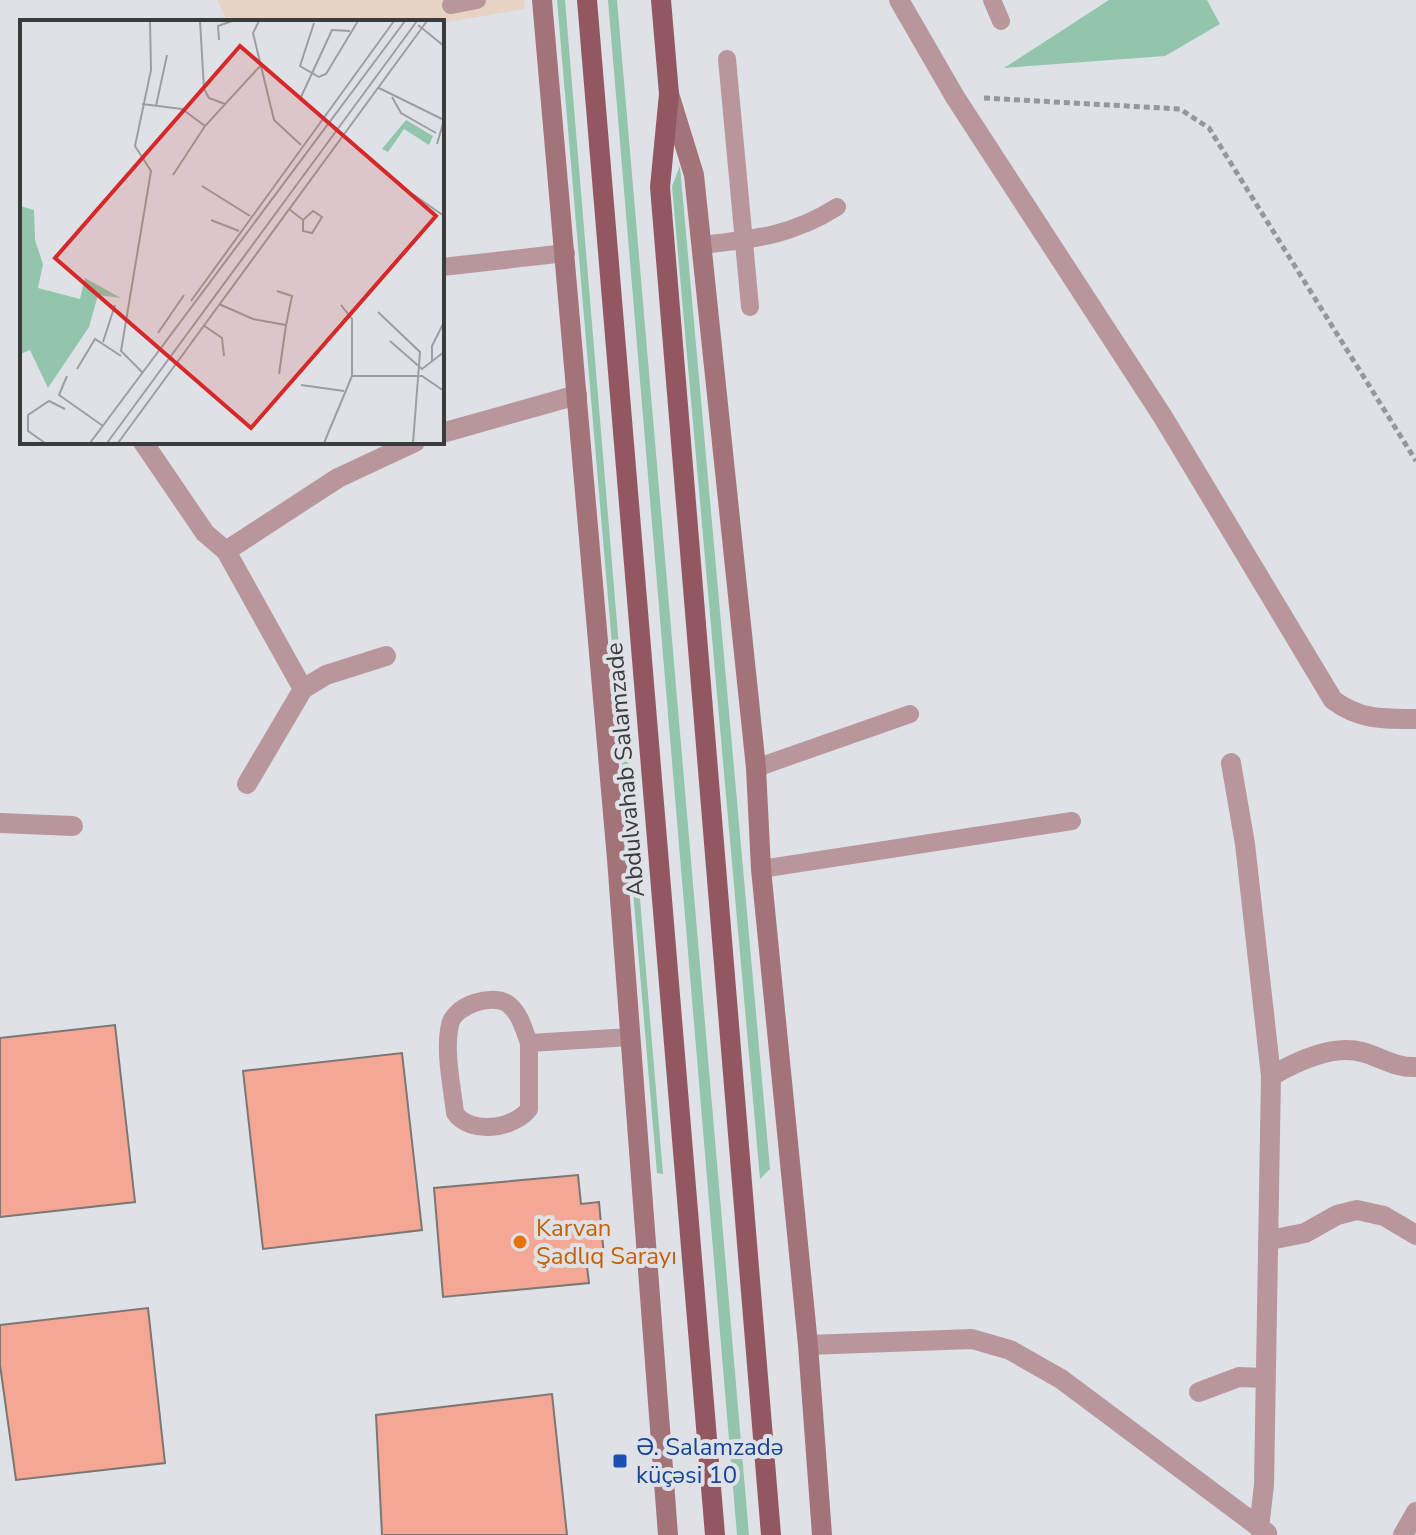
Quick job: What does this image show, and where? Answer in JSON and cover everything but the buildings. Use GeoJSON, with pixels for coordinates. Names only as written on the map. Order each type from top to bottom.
{"type":"FeatureCollection","features":[{"type":"Feature","properties":{"kind":"main road","name":"Abdulvahab Salamzade"},"geometry":{"type":"LineString","coordinates":[[542,0],[631,1037],[668,1535]]}},
{"type":"Feature","properties":{"kind":"main road","name":"Abdulvahab Salamzade"},"geometry":{"type":"LineString","coordinates":[[587,0],[715,1535]]}},
{"type":"Feature","properties":{"kind":"main road"},"geometry":{"type":"LineString","coordinates":[[661,0],[669,94],[660,187],[771,1535]]}},
{"type":"Feature","properties":{"kind":"main road"},"geometry":{"type":"LineString","coordinates":[[669,94],[694,175],[756,768],[761,869],[808,1345],[822,1535]]}},
{"type":"Feature","properties":{"kind":"street"},"geometry":{"type":"LineString","coordinates":[[899,0],[955,97],[1163,417],[1333,700],[1351,714],[1372,719],[1416,719]]}},
{"type":"Feature","properties":{"kind":"street"},"geometry":{"type":"LineString","coordinates":[[444,432],[577,395]]}},
{"type":"Feature","properties":{"kind":"street"},"geometry":{"type":"LineString","coordinates":[[144,444],[205,533],[226,551],[303,689]]}},
{"type":"Feature","properties":{"kind":"street"},"geometry":{"type":"LineString","coordinates":[[226,551],[338,478],[411,444]]}},
{"type":"Feature","properties":{"kind":"street"},"geometry":{"type":"LineString","coordinates":[[247,784],[303,689],[326,675],[386,656]]}},
{"type":"Feature","properties":{"kind":"street"},"geometry":{"type":"LineString","coordinates":[[1231,763],[1245,844],[1271,1076],[1264,1532]]}},
{"type":"Feature","properties":{"kind":"street"},"geometry":{"type":"LineString","coordinates":[[0,823],[73,826]]}},
{"type":"Feature","properties":{"kind":"street"},"geometry":{"type":"LineString","coordinates":[[1271,1076],[1308,1058],[1347,1051],[1360,1051],[1398,1066],[1416,1067]]}},
{"type":"Feature","properties":{"kind":"street"},"geometry":{"type":"LineString","coordinates":[[1270,1240],[1305,1233],[1337,1215],[1357,1210],[1384,1216],[1416,1235]]}},
{"type":"Feature","properties":{"kind":"street"},"geometry":{"type":"LineString","coordinates":[[808,1345],[972,1339],[1010,1350],[1061,1379],[1264,1532]]}},
{"type":"Feature","properties":{"kind":"street"},"geometry":{"type":"LineString","coordinates":[[1199,1392],[1239,1377],[1265,1378]]}},
{"type":"Feature","properties":{"kind":"street"},"geometry":{"type":"LineString","coordinates":[[1403,1535],[1416,1512]]}},
{"type":"Feature","properties":{"kind":"lane"},"geometry":{"type":"LineString","coordinates":[[451,5],[477,0]]}},
{"type":"Feature","properties":{"kind":"lane"},"geometry":{"type":"LineString","coordinates":[[992,0],[1001,21]]}},
{"type":"Feature","properties":{"kind":"lane"},"geometry":{"type":"LineString","coordinates":[[727,59],[750,307]]}},
{"type":"Feature","properties":{"kind":"lane"},"geometry":{"type":"LineString","coordinates":[[701,245],[744,240],[807,226],[837,207]]}},
{"type":"Feature","properties":{"kind":"lane"},"geometry":{"type":"LineString","coordinates":[[444,267],[566,253]]}},
{"type":"Feature","properties":{"kind":"lane"},"geometry":{"type":"LineString","coordinates":[[756,768],[910,714]]}},
{"type":"Feature","properties":{"kind":"lane"},"geometry":{"type":"LineString","coordinates":[[761,869],[1072,821]]}},
{"type":"Feature","properties":{"kind":"lane"},"geometry":{"type":"LineString","coordinates":[[493,999],[508,1004],[517,1015],[529,1043],[529,1109],[523,1118],[513,1123],[474,1126],[461,1123],[455,1113],[448,1034],[450,1020],[462,1008],[493,999]]}},
{"type":"Feature","properties":{"kind":"lane"},"geometry":{"type":"LineString","coordinates":[[529,1043],[631,1037]]}},
{"type":"Feature","properties":{"kind":"path"},"geometry":{"type":"LineString","coordinates":[[955,97],[1180,109],[1209,128],[1416,461]]}},
{"type":"Feature","properties":{"kind":"shaded area"},"geometry":{"type":"Polygon","coordinates":[[[217,0],[524,0],[525,9],[444,23],[444,20],[227,20],[217,0]]]}},
{"type":"Feature","properties":{"kind":"green space"},"geometry":{"type":"Polygon","coordinates":[[[557,0],[565,0],[663,1174],[657,1173],[557,0]]]}},
{"type":"Feature","properties":{"kind":"green space"},"geometry":{"type":"Polygon","coordinates":[[[608,0],[617,0],[749,1535],[737,1535],[608,0]]]}},
{"type":"Feature","properties":{"kind":"green space"},"geometry":{"type":"Polygon","coordinates":[[[1109,0],[1207,0],[1220,24],[1165,56],[1004,68],[1109,0]]]}},
{"type":"Feature","properties":{"kind":"green space"},"geometry":{"type":"Polygon","coordinates":[[[680,166],[770,1169],[760,1179],[672,186],[680,166]]]}},
{"type":"Feature","properties":{"kind":"place","name":"Karvan Şadlıq Sarayı"},"geometry":{"type":"Point","coordinates":[520,1242]}},
{"type":"Feature","properties":{"kind":"place","name":"Ə. Salamzadə küçəsi 10"},"geometry":{"type":"Point","coordinates":[620,1461]}}]}
